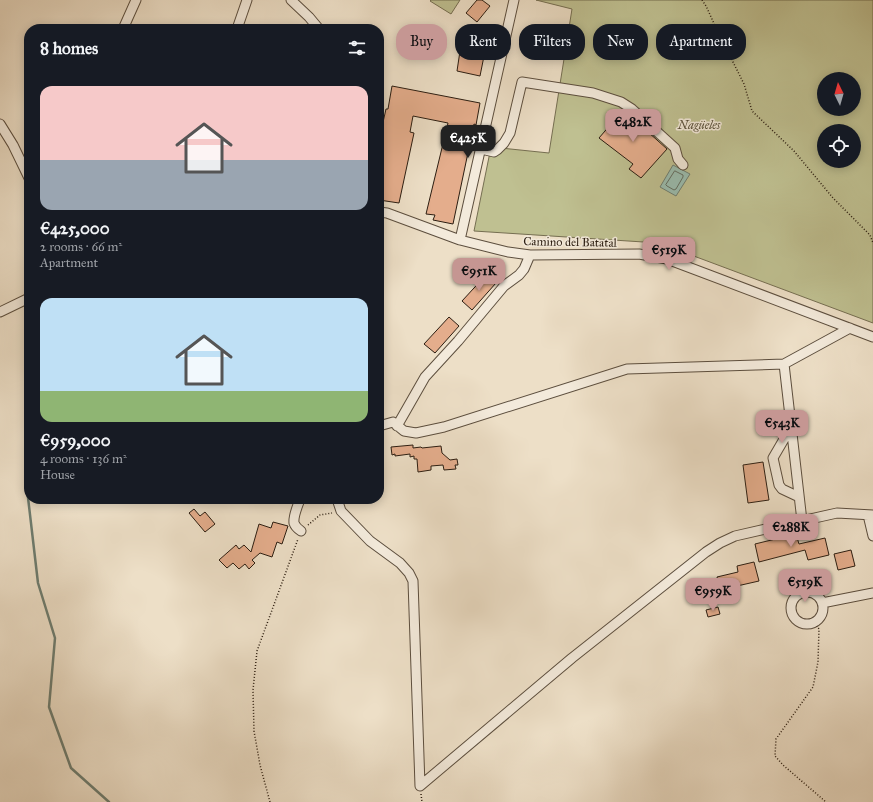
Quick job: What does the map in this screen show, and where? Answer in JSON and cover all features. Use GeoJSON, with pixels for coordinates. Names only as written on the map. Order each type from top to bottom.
{"type":"FeatureCollection","features":[{"type":"Feature","properties":{"kind":"street"},"geometry":{"type":"LineString","coordinates":[[125,24],[136,0]]}},
{"type":"Feature","properties":{"kind":"street"},"geometry":{"type":"LineString","coordinates":[[239,24],[248,0]]}},
{"type":"Feature","properties":{"kind":"street"},"geometry":{"type":"LineString","coordinates":[[291,0],[314,24]]}},
{"type":"Feature","properties":{"kind":"street"},"geometry":{"type":"LineString","coordinates":[[460,240],[514,0]]}},
{"type":"Feature","properties":{"kind":"street"},"geometry":{"type":"LineString","coordinates":[[481,149],[494,152],[504,143],[510,133],[522,82],[593,93],[621,102],[632,109],[675,148],[678,159],[683,165]]}},
{"type":"Feature","properties":{"kind":"street"},"geometry":{"type":"LineString","coordinates":[[0,124],[13,145],[24,168]]}},
{"type":"Feature","properties":{"kind":"street","name":"Camino del Batatal"},"geometry":{"type":"LineString","coordinates":[[384,212],[460,240],[508,252],[530,254],[639,254],[667,259],[873,337]]}},
{"type":"Feature","properties":{"kind":"street"},"geometry":{"type":"LineString","coordinates":[[397,426],[424,377],[458,341],[504,286],[519,275],[524,269],[530,254]]}},
{"type":"Feature","properties":{"kind":"street"},"geometry":{"type":"LineString","coordinates":[[0,312],[24,300]]}},
{"type":"Feature","properties":{"kind":"street"},"geometry":{"type":"LineString","coordinates":[[384,425],[393,422],[404,431],[416,433],[444,427],[627,369],[784,364],[850,328]]}},
{"type":"Feature","properties":{"kind":"street"},"geometry":{"type":"LineString","coordinates":[[784,364],[802,521]]}},
{"type":"Feature","properties":{"kind":"street"},"geometry":{"type":"LineString","coordinates":[[792,432],[787,434],[773,458],[779,485],[782,489],[799,497]]}},
{"type":"Feature","properties":{"kind":"street"},"geometry":{"type":"LineString","coordinates":[[299,504],[294,522],[296,527],[301,531]]}},
{"type":"Feature","properties":{"kind":"street"},"geometry":{"type":"LineString","coordinates":[[339,504],[341,511],[370,541],[400,563],[409,573],[413,581],[420,786],[572,658],[706,552],[720,543],[734,536],[837,513],[871,515],[873,536]]}},
{"type":"Feature","properties":{"kind":"street"},"geometry":{"type":"LineString","coordinates":[[808,592],[818,596],[822,603],[822,614],[815,623],[805,625],[799,623],[792,615],[790,608],[791,602],[799,594],[808,592]]}},
{"type":"Feature","properties":{"kind":"street"},"geometry":{"type":"LineString","coordinates":[[822,603],[873,593]]}},
{"type":"Feature","properties":{"kind":"path"},"geometry":{"type":"LineString","coordinates":[[702,0],[744,84],[752,111],[794,151],[833,198],[870,235],[873,243]]}},
{"type":"Feature","properties":{"kind":"path"},"geometry":{"type":"LineString","coordinates":[[270,802],[260,765],[254,731],[253,690],[257,651],[301,531],[320,515],[341,511]]}},
{"type":"Feature","properties":{"kind":"path"},"geometry":{"type":"LineString","coordinates":[[815,623],[819,628],[818,662],[813,687],[776,739],[775,756],[783,766],[826,802]]}},
{"type":"Feature","properties":{"kind":"green space"},"geometry":{"type":"Polygon","coordinates":[[[460,0],[451,14],[430,1],[460,0]]]}},
{"type":"Feature","properties":{"kind":"green space","name":"Nagüeles"},"geometry":{"type":"Polygon","coordinates":[[[536,0],[873,0],[873,323],[659,243],[474,231],[491,147],[549,153],[564,60],[585,60],[585,24],[570,24],[572,9],[536,0]]]}},
{"type":"Feature","properties":{"kind":"water"},"geometry":{"type":"Polygon","coordinates":[[[673,165],[690,174],[676,196],[660,187],[673,165]]]}},
{"type":"Feature","properties":{"kind":"building"},"geometry":{"type":"Polygon","coordinates":[[[477,0],[482,0],[490,6],[477,22],[466,13],[477,0]]]}},
{"type":"Feature","properties":{"kind":"building"},"geometry":{"type":"Polygon","coordinates":[[[459,60],[483,60],[480,76],[457,71],[459,60]]]}},
{"type":"Feature","properties":{"kind":"building"},"geometry":{"type":"Polygon","coordinates":[[[392,86],[480,103],[476,125],[474,124],[453,224],[433,220],[435,215],[426,214],[448,123],[413,116],[410,132],[414,133],[399,203],[384,201],[384,118],[386,109],[388,109],[392,86]]]}},
{"type":"Feature","properties":{"kind":"building"},"geometry":{"type":"Polygon","coordinates":[[[623,110],[667,149],[641,178],[629,169],[633,164],[599,138],[623,110]]]}},
{"type":"Feature","properties":{"kind":"building"},"geometry":{"type":"Polygon","coordinates":[[[486,275],[496,283],[472,310],[462,301],[486,275]]]}},
{"type":"Feature","properties":{"kind":"building"},"geometry":{"type":"Polygon","coordinates":[[[449,317],[459,326],[435,353],[424,344],[449,317]]]}},
{"type":"Feature","properties":{"kind":"building"},"geometry":{"type":"Polygon","coordinates":[[[413,445],[413,448],[441,446],[442,453],[450,460],[457,459],[458,465],[455,465],[456,469],[444,470],[443,465],[431,466],[431,470],[418,472],[417,459],[414,459],[414,456],[410,457],[410,454],[392,455],[391,447],[413,445]]]}},
{"type":"Feature","properties":{"kind":"building"},"geometry":{"type":"Polygon","coordinates":[[[763,462],[769,500],[748,503],[743,465],[763,462]]]}},
{"type":"Feature","properties":{"kind":"building"},"geometry":{"type":"Polygon","coordinates":[[[194,509],[200,516],[205,512],[215,524],[205,532],[189,513],[194,509]]]}},
{"type":"Feature","properties":{"kind":"building"},"geometry":{"type":"Polygon","coordinates":[[[273,522],[288,526],[282,544],[277,542],[272,557],[260,553],[252,560],[255,563],[249,569],[245,564],[239,569],[233,563],[227,568],[219,560],[236,545],[239,549],[244,545],[251,552],[259,524],[271,528],[273,522]]]}},
{"type":"Feature","properties":{"kind":"building"},"geometry":{"type":"Polygon","coordinates":[[[796,534],[799,544],[825,538],[829,555],[808,560],[805,550],[759,562],[755,544],[796,534]]]}},
{"type":"Feature","properties":{"kind":"building"},"geometry":{"type":"Polygon","coordinates":[[[851,550],[855,566],[838,570],[834,554],[851,550]]]}},
{"type":"Feature","properties":{"kind":"building"},"geometry":{"type":"Polygon","coordinates":[[[754,562],[759,581],[737,586],[739,593],[721,597],[717,577],[738,572],[737,566],[754,562]]]}},
{"type":"Feature","properties":{"kind":"building"},"geometry":{"type":"Polygon","coordinates":[[[718,607],[720,614],[708,617],[706,610],[718,607]]]}},
{"type":"Feature","properties":{"kind":"waterway"},"geometry":{"type":"LineString","coordinates":[[29,504],[38,583],[55,638],[49,707],[71,768],[109,802]]}}]}
